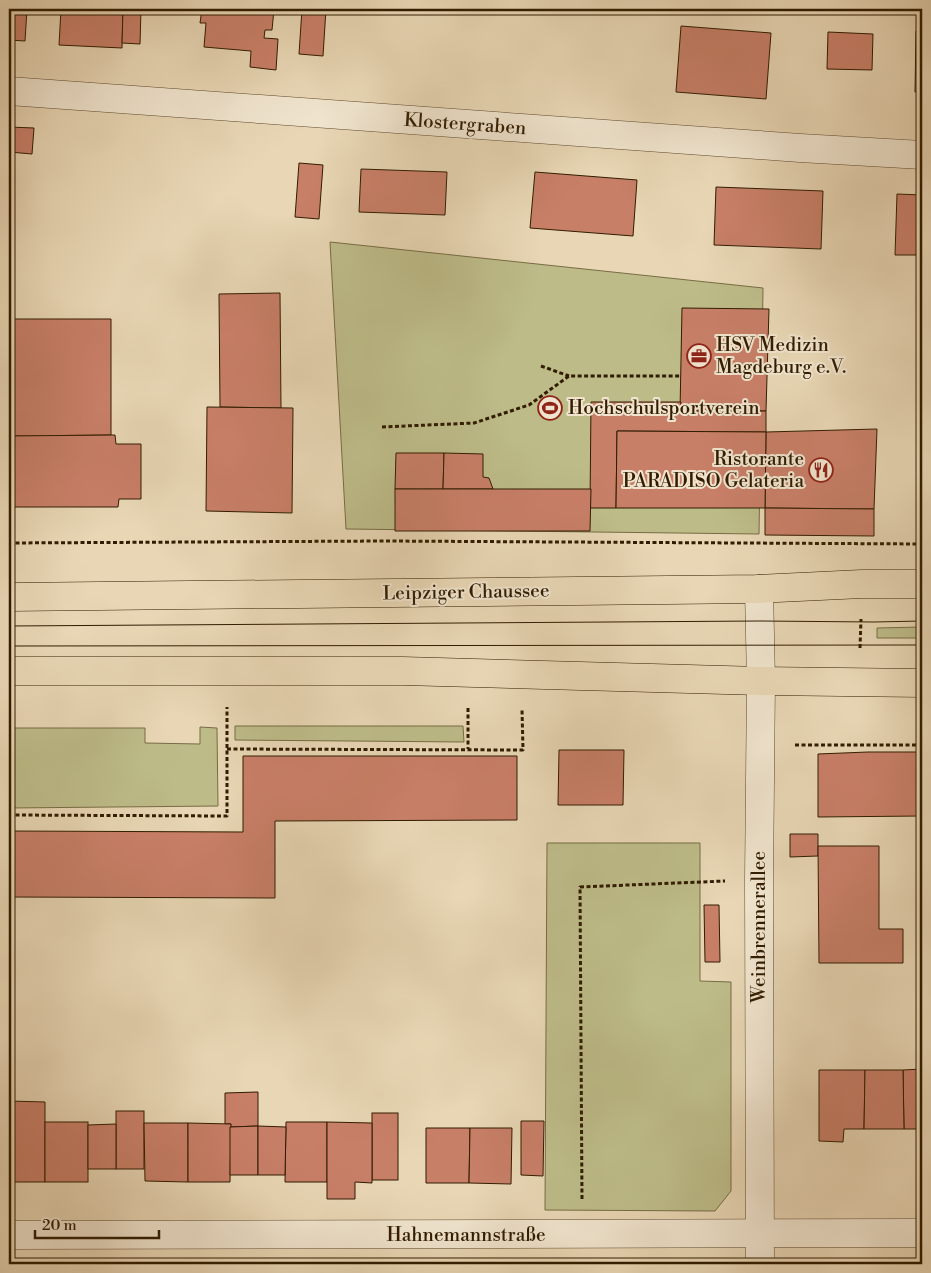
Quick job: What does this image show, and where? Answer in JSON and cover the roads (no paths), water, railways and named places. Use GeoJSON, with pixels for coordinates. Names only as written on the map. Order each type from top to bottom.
{"type":"FeatureCollection","features":[{"type":"Feature","properties":{"kind":"main road","name":"Leipziger Chaussee"},"geometry":{"type":"LineString","coordinates":[[9,598],[760,589],[862,584],[922,584]]}},
{"type":"Feature","properties":{"kind":"main road"},"geometry":{"type":"LineString","coordinates":[[9,671],[403,671],[761,681],[922,683]]}},
{"type":"Feature","properties":{"kind":"street","name":"Klostergraben"},"geometry":{"type":"LineString","coordinates":[[9,91],[800,148],[922,155]]}},
{"type":"Feature","properties":{"kind":"street","name":"Weinbrennerallee"},"geometry":{"type":"LineString","coordinates":[[760,589],[760,1264]]}},
{"type":"Feature","properties":{"kind":"street","name":"Hahnemannstraße"},"geometry":{"type":"LineString","coordinates":[[9,1235],[922,1233]]}},
{"type":"Feature","properties":{"kind":"tram line"},"geometry":{"type":"LineString","coordinates":[[9,626],[922,621]]}},
{"type":"Feature","properties":{"kind":"tram line"},"geometry":{"type":"LineString","coordinates":[[9,646],[922,645]]}},
{"type":"Feature","properties":{"kind":"place","name":"HSV Medizin Magdeburg e.V."},"geometry":{"type":"Point","coordinates":[699,356]}},
{"type":"Feature","properties":{"kind":"place","name":"Hochschulsportverein"},"geometry":{"type":"Point","coordinates":[550,408]}},
{"type":"Feature","properties":{"kind":"place","name":"Ristorante PARADISO Gelateria"},"geometry":{"type":"Point","coordinates":[821,470]}}]}
